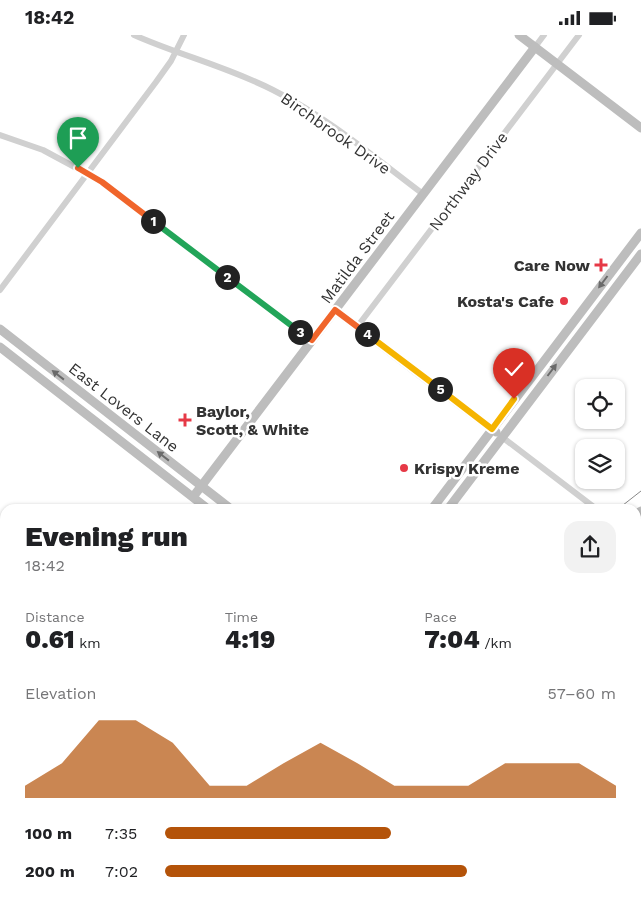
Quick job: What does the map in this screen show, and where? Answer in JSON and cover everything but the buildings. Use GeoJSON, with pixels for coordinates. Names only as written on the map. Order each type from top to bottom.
{"type":"FeatureCollection","features":[{"type":"Feature","properties":{"kind":"main road"},"geometry":{"type":"LineString","coordinates":[[519,35],[641,128]]}},
{"type":"Feature","properties":{"kind":"main road","name":"Matilda Street"},"geometry":{"type":"LineString","coordinates":[[193,497],[535,47]]}},
{"type":"Feature","properties":{"kind":"main road"},"geometry":{"type":"LineString","coordinates":[[436,504],[641,233]]}},
{"type":"Feature","properties":{"kind":"main road"},"geometry":{"type":"LineString","coordinates":[[452,504],[641,254]]}},
{"type":"Feature","properties":{"kind":"main road"},"geometry":{"type":"LineString","coordinates":[[617,264],[627,272]]}},
{"type":"Feature","properties":{"kind":"main road"},"geometry":{"type":"LineString","coordinates":[[335,310],[502,437]]}},
{"type":"Feature","properties":{"kind":"main road"},"geometry":{"type":"LineString","coordinates":[[577,317],[588,324]]}},
{"type":"Feature","properties":{"kind":"main road","name":"East Lovers Lane"},"geometry":{"type":"LineString","coordinates":[[0,329],[224,504]]}},
{"type":"Feature","properties":{"kind":"main road","name":"East Lovers Lane"},"geometry":{"type":"LineString","coordinates":[[0,347],[202,504]]}},
{"type":"Feature","properties":{"kind":"main road"},"geometry":{"type":"LineString","coordinates":[[84,412],[92,401]]}},
{"type":"Feature","properties":{"kind":"street","name":"Birchbrook Drive"},"geometry":{"type":"LineString","coordinates":[[134,35],[253,81],[298,103],[423,194]]}},
{"type":"Feature","properties":{"kind":"street"},"geometry":{"type":"LineString","coordinates":[[0,290],[89,174],[156,82],[184,35]]}},
{"type":"Feature","properties":{"kind":"street","name":"Matilda Street"},"geometry":{"type":"LineString","coordinates":[[535,47],[544,35]]}},
{"type":"Feature","properties":{"kind":"street","name":"Northway Drive"},"geometry":{"type":"LineString","coordinates":[[357,327],[579,35]]}},
{"type":"Feature","properties":{"kind":"street"},"geometry":{"type":"LineString","coordinates":[[0,135],[43,150],[89,174],[312,340]]}},
{"type":"Feature","properties":{"kind":"street"},"geometry":{"type":"LineString","coordinates":[[502,437],[590,504]]}},
{"type":"Feature","properties":{"kind":"tram line"},"geometry":{"type":"LineString","coordinates":[[624,504],[641,491]]}},
{"type":"Feature","properties":{"kind":"place","name":"Care Now"},"geometry":{"type":"Point","coordinates":[601,265]}},
{"type":"Feature","properties":{"kind":"place","name":"Kosta's Cafe"},"geometry":{"type":"Point","coordinates":[564,301]}},
{"type":"Feature","properties":{"kind":"place","name":"Baylor, Scott, & White"},"geometry":{"type":"Point","coordinates":[185,420]}},
{"type":"Feature","properties":{"kind":"place","name":"Krispy Kreme"},"geometry":{"type":"Point","coordinates":[404,468]}},
{"type":"Feature","properties":{"kind":"route"},"geometry":{"type":"LineString","coordinates":[[78,168],[102,182],[312,340],[335,310],[492,429],[514,399]]}}]}
